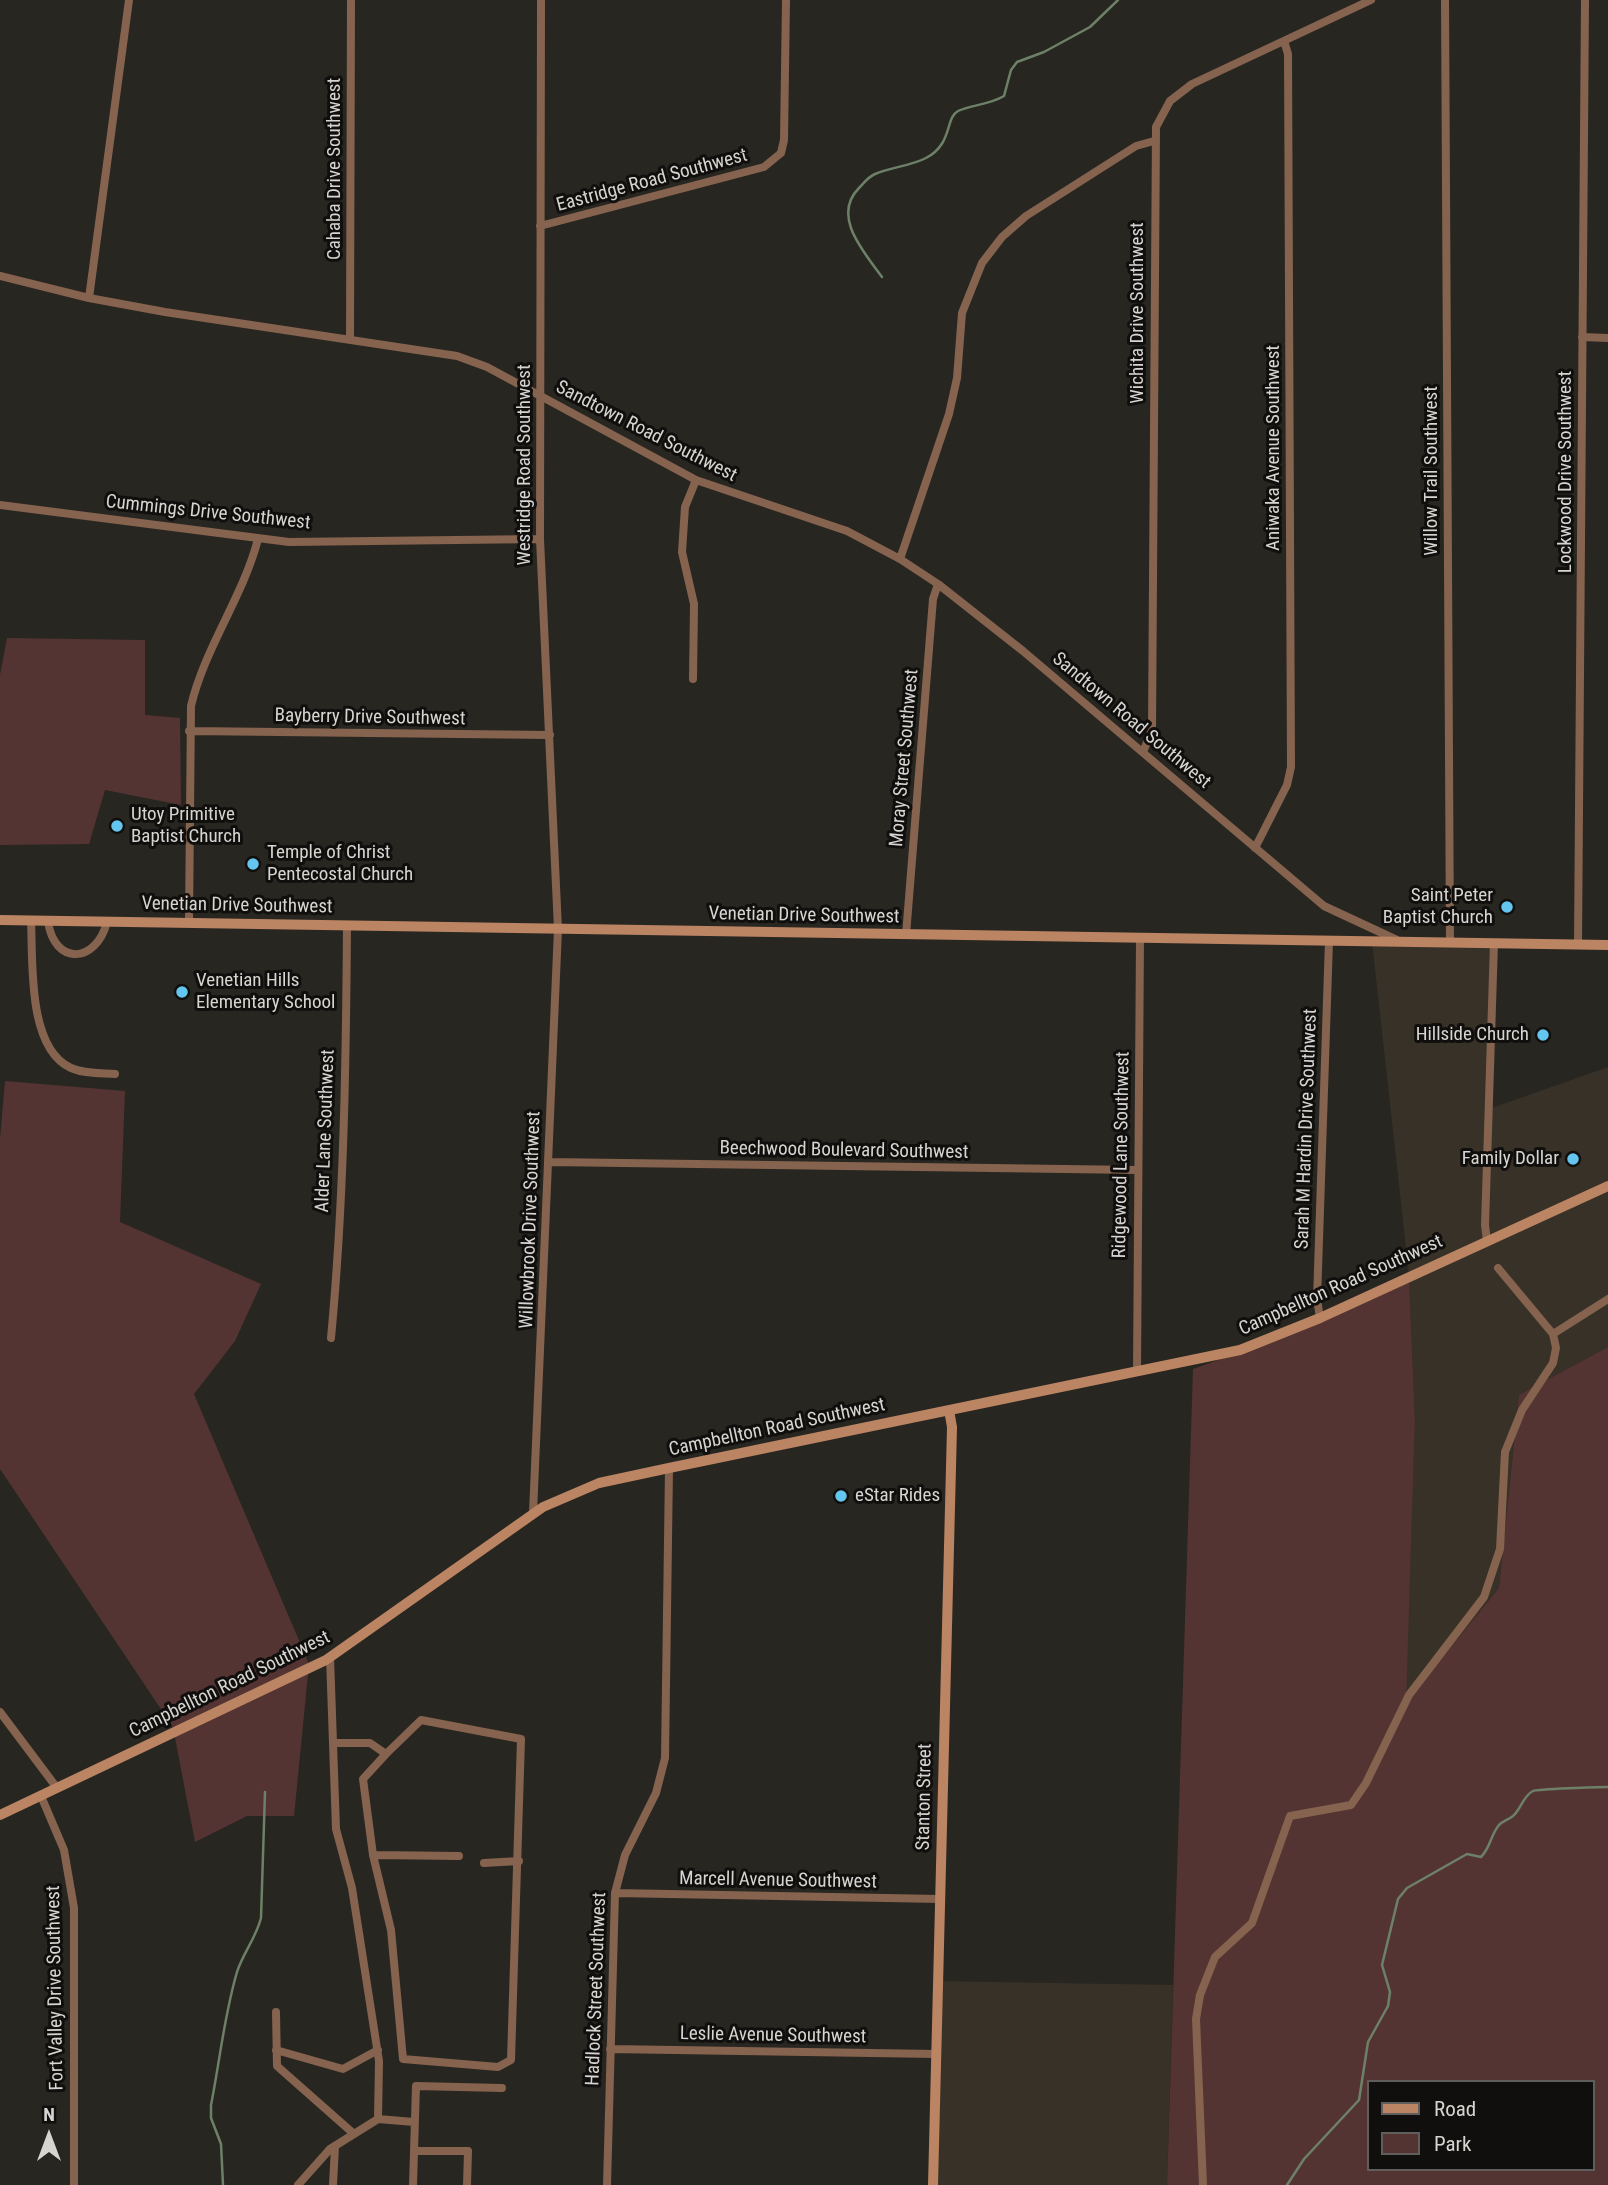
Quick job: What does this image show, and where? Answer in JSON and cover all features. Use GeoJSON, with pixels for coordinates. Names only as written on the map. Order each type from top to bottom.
{"type":"FeatureCollection","features":[{"type":"Feature","properties":{"kind":"street"},"geometry":{"type":"LineString","coordinates":[[89,298],[129,0]]}},
{"type":"Feature","properties":{"kind":"street","name":"Cahaba Drive Southwest"},"geometry":{"type":"LineString","coordinates":[[351,0],[351,338]]}},
{"type":"Feature","properties":{"kind":"street","name":"Westridge Road Southwest"},"geometry":{"type":"LineString","coordinates":[[541,0],[540,539],[558,929]]}},
{"type":"Feature","properties":{"kind":"street","name":"Eastridge Road Southwest"},"geometry":{"type":"LineString","coordinates":[[540,226],[764,167],[775,161],[784,140],[786,0]]}},
{"type":"Feature","properties":{"kind":"street","name":"Wichita Drive Southwest"},"geometry":{"type":"LineString","coordinates":[[1143,752],[1152,730],[1154,141],[1162,113],[1181,91],[1371,0]]}},
{"type":"Feature","properties":{"kind":"street","name":"Willow Trail Southwest"},"geometry":{"type":"LineString","coordinates":[[1446,0],[1450,943]]}},
{"type":"Feature","properties":{"kind":"street","name":"Lockwood Drive Southwest"},"geometry":{"type":"LineString","coordinates":[[1578,944],[1585,0]]}},
{"type":"Feature","properties":{"kind":"street","name":"Aniwaka Avenue Southwest"},"geometry":{"type":"LineString","coordinates":[[1255,848],[1287,785],[1291,767],[1288,54],[1284,41]]}},
{"type":"Feature","properties":{"kind":"street"},"geometry":{"type":"LineString","coordinates":[[900,559],[949,414],[957,378],[962,313],[982,263],[1002,237],[1026,216],[1136,146],[1154,141]]}},
{"type":"Feature","properties":{"kind":"street","name":"Sandtown Road Southwest"},"geometry":{"type":"LineString","coordinates":[[0,276],[89,298],[457,356],[487,367],[696,480],[848,531],[900,559],[938,584],[1143,752],[1324,906],[1402,942]]}},
{"type":"Feature","properties":{"kind":"street"},"geometry":{"type":"LineString","coordinates":[[1582,337],[1608,338]]}},
{"type":"Feature","properties":{"kind":"street"},"geometry":{"type":"LineString","coordinates":[[693,679],[694,604],[682,552],[685,507],[696,480]]}},
{"type":"Feature","properties":{"kind":"street","name":"Cummings Drive Southwest"},"geometry":{"type":"LineString","coordinates":[[0,505],[289,541],[540,539]]}},
{"type":"Feature","properties":{"kind":"street"},"geometry":{"type":"LineString","coordinates":[[189,923],[189,730],[197,682],[251,564],[258,539]]}},
{"type":"Feature","properties":{"kind":"street","name":"Moray Street Southwest"},"geometry":{"type":"LineString","coordinates":[[906,935],[933,599],[938,584]]}},
{"type":"Feature","properties":{"kind":"street","name":"Bayberry Drive Southwest"},"geometry":{"type":"LineString","coordinates":[[189,730],[550,735]]}},
{"type":"Feature","properties":{"kind":"street","name":"Venetian Drive Southwest"},"geometry":{"type":"LineString","coordinates":[[0,920],[1608,945]]}},
{"type":"Feature","properties":{"kind":"street"},"geometry":{"type":"LineString","coordinates":[[31,920],[37,1014],[44,1037],[59,1059],[70,1067],[87,1073],[115,1074]]}},
{"type":"Feature","properties":{"kind":"street"},"geometry":{"type":"LineString","coordinates":[[48,921],[54,940],[71,954],[81,954],[95,947],[107,922]]}},
{"type":"Feature","properties":{"kind":"street","name":"Alder Lane Southwest"},"geometry":{"type":"LineString","coordinates":[[331,1338],[336,1278],[346,1019],[346,926]]}},
{"type":"Feature","properties":{"kind":"street","name":"Willowbrook Drive Southwest"},"geometry":{"type":"LineString","coordinates":[[533,1513],[558,929]]}},
{"type":"Feature","properties":{"kind":"street","name":"Ridgewood Lane Southwest"},"geometry":{"type":"LineString","coordinates":[[1137,1372],[1140,938]]}},
{"type":"Feature","properties":{"kind":"street","name":"Sarah M Hardin Drive Southwest"},"geometry":{"type":"LineString","coordinates":[[1320,1318],[1317,1299],[1329,941]]}},
{"type":"Feature","properties":{"kind":"street"},"geometry":{"type":"LineString","coordinates":[[1487,1241],[1485,1225],[1494,943]]}},
{"type":"Feature","properties":{"kind":"street","name":"Beechwood Boulevard Southwest"},"geometry":{"type":"LineString","coordinates":[[550,1162],[1138,1170]]}},
{"type":"Feature","properties":{"kind":"street","name":"Campbellton Road Southwest"},"geometry":{"type":"LineString","coordinates":[[0,1815],[330,1657],[533,1513],[599,1483],[1240,1350],[1320,1318],[1608,1185]]}},
{"type":"Feature","properties":{"kind":"street"},"geometry":{"type":"LineString","coordinates":[[1203,2185],[1196,2019],[1207,1973],[1216,1957],[1252,1923],[1290,1816],[1351,1805],[1364,1787],[1409,1695],[1472,1616],[1494,1574],[1501,1539],[1505,1452],[1522,1410],[1553,1363],[1556,1348],[1553,1334],[1498,1268]]}},
{"type":"Feature","properties":{"kind":"street"},"geometry":{"type":"LineString","coordinates":[[1553,1334],[1608,1299]]}},
{"type":"Feature","properties":{"kind":"street","name":"Stanton Street"},"geometry":{"type":"LineString","coordinates":[[933,2185],[951,1436],[949,1410]]}},
{"type":"Feature","properties":{"kind":"street","name":"Hadlock Street Southwest"},"geometry":{"type":"LineString","coordinates":[[607,2185],[615,1893],[625,1854],[656,1793],[665,1758],[669,1468]]}},
{"type":"Feature","properties":{"kind":"street"},"geometry":{"type":"LineString","coordinates":[[330,1657],[336,1829],[352,1888],[377,2050],[378,2119]]}},
{"type":"Feature","properties":{"kind":"street"},"geometry":{"type":"LineString","coordinates":[[0,1712],[57,1788]]}},
{"type":"Feature","properties":{"kind":"street"},"geometry":{"type":"LineString","coordinates":[[421,1720],[521,1739],[511,2060],[498,2067],[403,2059],[391,1930],[373,1855],[363,1779],[386,1754],[421,1720]]}},
{"type":"Feature","properties":{"kind":"street"},"geometry":{"type":"LineString","coordinates":[[333,1743],[370,1743],[386,1754]]}},
{"type":"Feature","properties":{"kind":"street","name":"Fort Valley Drive Southwest"},"geometry":{"type":"LineString","coordinates":[[41,1796],[64,1850],[74,1908],[74,2185]]}},
{"type":"Feature","properties":{"kind":"street"},"geometry":{"type":"LineString","coordinates":[[373,1855],[458,1856]]}},
{"type":"Feature","properties":{"kind":"street"},"geometry":{"type":"LineString","coordinates":[[484,1863],[519,1861]]}},
{"type":"Feature","properties":{"kind":"street","name":"Marcell Avenue Southwest"},"geometry":{"type":"LineString","coordinates":[[615,1893],[940,1899]]}},
{"type":"Feature","properties":{"kind":"street"},"geometry":{"type":"LineString","coordinates":[[276,2012],[277,2066],[354,2134]]}},
{"type":"Feature","properties":{"kind":"street","name":"Leslie Avenue Southwest"},"geometry":{"type":"LineString","coordinates":[[610,2049],[936,2054]]}},
{"type":"Feature","properties":{"kind":"street"},"geometry":{"type":"LineString","coordinates":[[276,2050],[343,2069],[377,2050]]}},
{"type":"Feature","properties":{"kind":"street"},"geometry":{"type":"LineString","coordinates":[[413,2185],[416,2086],[502,2088]]}},
{"type":"Feature","properties":{"kind":"street"},"geometry":{"type":"LineString","coordinates":[[299,2185],[335,2146],[378,2119],[414,2122]]}},
{"type":"Feature","properties":{"kind":"street"},"geometry":{"type":"LineString","coordinates":[[333,2185],[335,2146]]}},
{"type":"Feature","properties":{"kind":"street"},"geometry":{"type":"LineString","coordinates":[[415,2151],[468,2151],[467,2185]]}},
{"type":"Feature","properties":{"kind":"shaded area"},"geometry":{"type":"Polygon","coordinates":[[[1372,942],[1497,946],[1492,1108],[1608,1067],[1608,1347],[1519,1396],[1499,1588],[1405,1703],[1415,1421],[1409,1275],[1372,942]]]}},
{"type":"Feature","properties":{"kind":"shaded area"},"geometry":{"type":"Polygon","coordinates":[[[936,1981],[1173,1985],[1167,2185],[933,2185],[936,1981]]]}},
{"type":"Feature","properties":{"kind":"green space"},"geometry":{"type":"Polygon","coordinates":[[[7,638],[145,640],[145,715],[180,718],[181,805],[105,790],[89,844],[0,845],[0,675],[7,638]]]}},
{"type":"Feature","properties":{"kind":"green space"},"geometry":{"type":"Polygon","coordinates":[[[5,1081],[125,1091],[120,1222],[261,1284],[235,1341],[194,1394],[309,1664],[294,1816],[247,1816],[195,1842],[173,1727],[0,1469],[0,1139],[5,1081]]]}},
{"type":"Feature","properties":{"kind":"green space"},"geometry":{"type":"Polygon","coordinates":[[[1409,1275],[1415,1421],[1406,1702],[1499,1588],[1519,1395],[1608,1347],[1608,2185],[1167,2185],[1193,1369],[1260,1345],[1409,1275]]]}},
{"type":"Feature","properties":{"kind":"waterway"},"geometry":{"type":"LineString","coordinates":[[882,277],[859,245],[849,222],[851,199],[859,188],[875,174],[920,161],[935,152],[945,139],[954,114],[1004,96],[1011,70],[1017,62],[1044,52],[1090,27],[1118,0]]}},
{"type":"Feature","properties":{"kind":"waterway"},"geometry":{"type":"LineString","coordinates":[[1287,2185],[1304,2159],[1359,2100],[1368,2042],[1388,2006],[1390,1992],[1382,1965],[1398,1899],[1407,1888],[1467,1854],[1481,1857],[1499,1825],[1513,1816],[1533,1791],[1608,1787]]}},
{"type":"Feature","properties":{"kind":"waterway"},"geometry":{"type":"LineString","coordinates":[[223,2185],[221,2144],[211,2118],[211,2105],[233,1989],[240,1965],[261,1918],[265,1792]]}},
{"type":"Feature","properties":{"kind":"place","name":"Utoy Primitive Baptist Church"},"geometry":{"type":"Point","coordinates":[117,826]}},
{"type":"Feature","properties":{"kind":"place","name":"Temple of Christ Pentecostal Church"},"geometry":{"type":"Point","coordinates":[253,864]}},
{"type":"Feature","properties":{"kind":"place","name":"Saint Peter Baptist Church"},"geometry":{"type":"Point","coordinates":[1507,907]}},
{"type":"Feature","properties":{"kind":"place","name":"Venetian Hills Elementary School"},"geometry":{"type":"Point","coordinates":[182,992]}},
{"type":"Feature","properties":{"kind":"place","name":"Hillside Church"},"geometry":{"type":"Point","coordinates":[1543,1035]}},
{"type":"Feature","properties":{"kind":"place","name":"Family Dollar"},"geometry":{"type":"Point","coordinates":[1573,1159]}},
{"type":"Feature","properties":{"kind":"place","name":"eStar Rides"},"geometry":{"type":"Point","coordinates":[841,1496]}}]}
